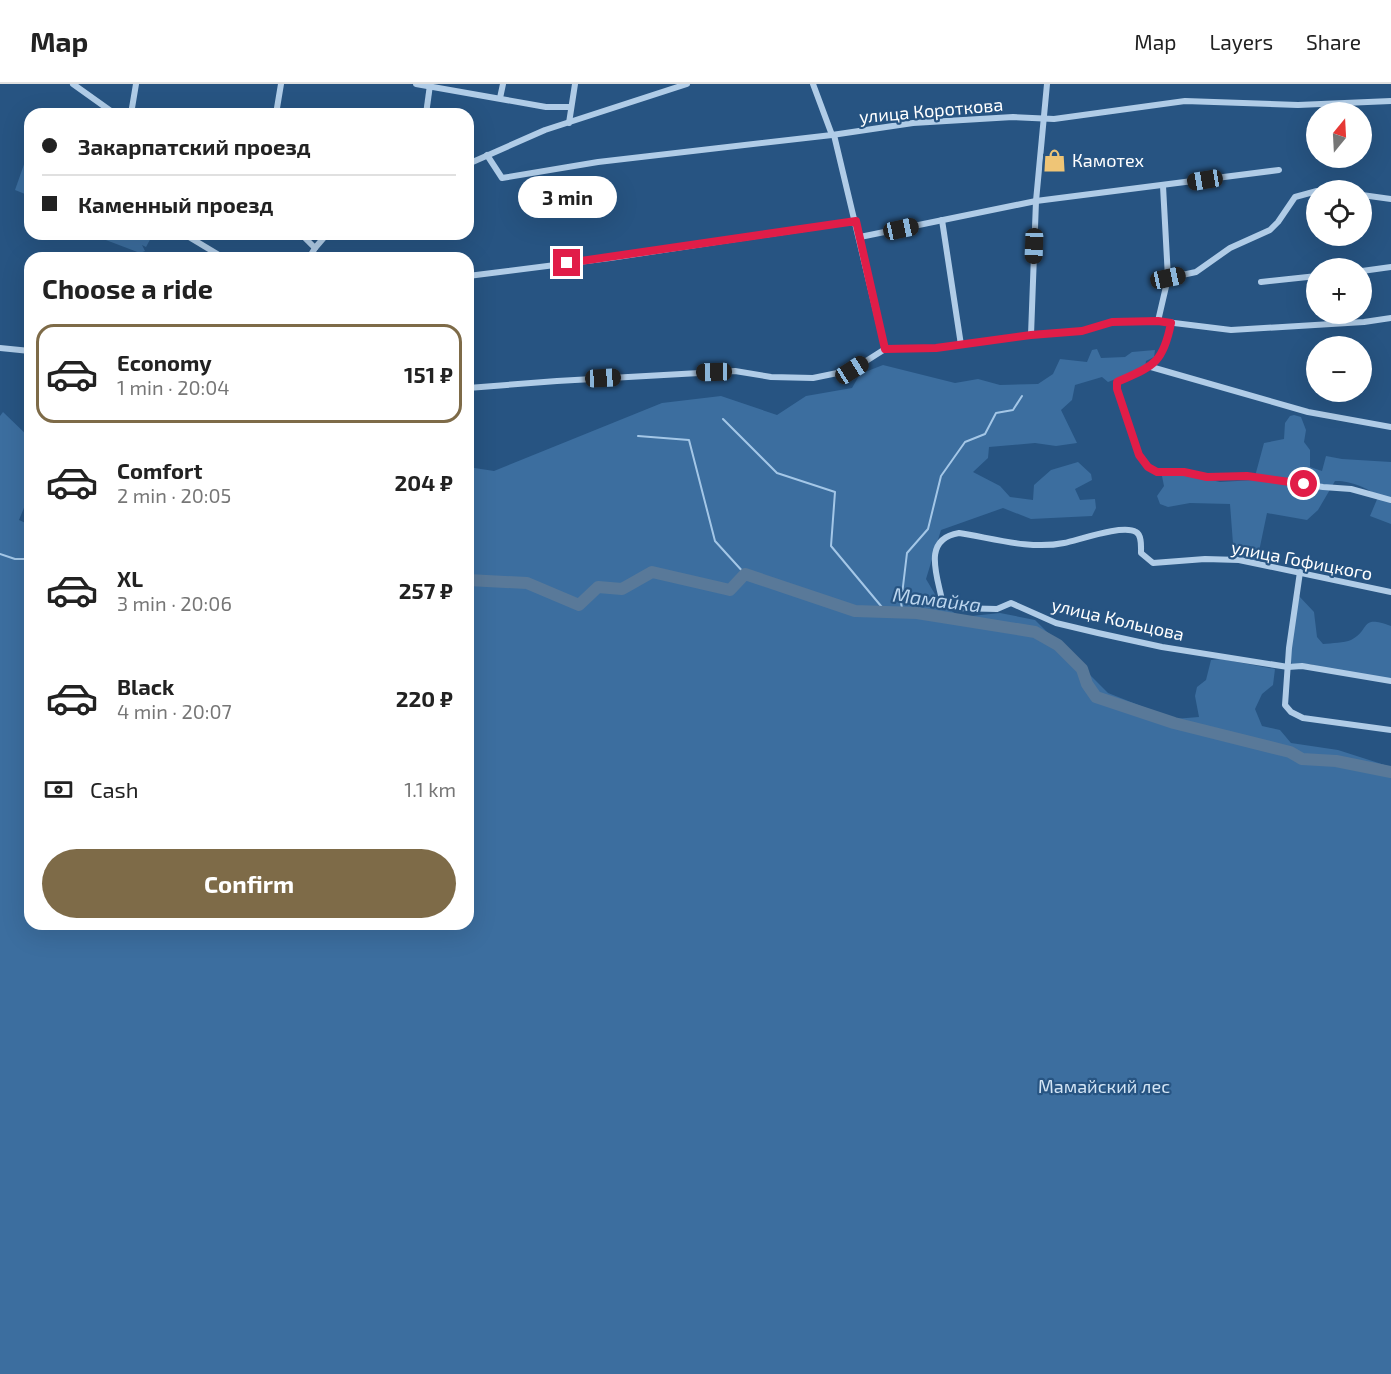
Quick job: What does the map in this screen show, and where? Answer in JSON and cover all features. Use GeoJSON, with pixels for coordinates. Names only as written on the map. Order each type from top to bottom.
{"type":"FeatureCollection","features":[{"type":"Feature","properties":{"kind":"street"},"geometry":{"type":"LineString","coordinates":[[73,84],[107,108]]}},
{"type":"Feature","properties":{"kind":"street"},"geometry":{"type":"LineString","coordinates":[[132,108],[136,84]]}},
{"type":"Feature","properties":{"kind":"street"},"geometry":{"type":"LineString","coordinates":[[277,108],[281,84]]}},
{"type":"Feature","properties":{"kind":"street"},"geometry":{"type":"LineString","coordinates":[[416,84],[546,107],[571,107]]}},
{"type":"Feature","properties":{"kind":"street"},"geometry":{"type":"LineString","coordinates":[[500,98],[503,84]]}},
{"type":"Feature","properties":{"kind":"street"},"geometry":{"type":"LineString","coordinates":[[569,123],[575,84]]}},
{"type":"Feature","properties":{"kind":"street"},"geometry":{"type":"LineString","coordinates":[[474,161],[545,130],[687,84]]}},
{"type":"Feature","properties":{"kind":"street"},"geometry":{"type":"LineString","coordinates":[[813,84],[833,135],[860,237],[885,349]]}},
{"type":"Feature","properties":{"kind":"street"},"geometry":{"type":"LineString","coordinates":[[1031,335],[1036,201],[1047,84]]}},
{"type":"Feature","properties":{"kind":"street"},"geometry":{"type":"LineString","coordinates":[[427,108],[430,86]]}},
{"type":"Feature","properties":{"kind":"street","name":"улица Короткова"},"geometry":{"type":"LineString","coordinates":[[487,156],[502,178],[597,162],[833,135],[913,123],[1013,117],[1045,119],[1185,101],[1298,105],[1391,100]]}},
{"type":"Feature","properties":{"kind":"street"},"geometry":{"type":"LineString","coordinates":[[860,237],[1036,201],[1279,170]]}},
{"type":"Feature","properties":{"kind":"street"},"geometry":{"type":"LineString","coordinates":[[1158,321],[1168,278],[1163,186]]}},
{"type":"Feature","properties":{"kind":"street"},"geometry":{"type":"LineString","coordinates":[[1168,278],[1196,272],[1230,248],[1270,230],[1295,197],[1306,194]]}},
{"type":"Feature","properties":{"kind":"street"},"geometry":{"type":"LineString","coordinates":[[1372,196],[1391,199]]}},
{"type":"Feature","properties":{"kind":"street"},"geometry":{"type":"LineString","coordinates":[[942,220],[962,345]]}},
{"type":"Feature","properties":{"kind":"street"},"geometry":{"type":"LineString","coordinates":[[474,275],[609,258],[856,221]]}},
{"type":"Feature","properties":{"kind":"street"},"geometry":{"type":"LineString","coordinates":[[194,240],[214,252]]}},
{"type":"Feature","properties":{"kind":"street"},"geometry":{"type":"LineString","coordinates":[[307,240],[315,248]]}},
{"type":"Feature","properties":{"kind":"street"},"geometry":{"type":"LineString","coordinates":[[313,252],[322,240]]}},
{"type":"Feature","properties":{"kind":"street"},"geometry":{"type":"LineString","coordinates":[[1372,270],[1391,267]]}},
{"type":"Feature","properties":{"kind":"street"},"geometry":{"type":"LineString","coordinates":[[1261,282],[1306,277]]}},
{"type":"Feature","properties":{"kind":"street"},"geometry":{"type":"LineString","coordinates":[[474,388],[735,371],[771,377],[813,378],[852,370],[885,349],[936,348],[1031,335],[1082,331],[1112,322],[1158,321],[1231,330],[1364,322],[1391,318]]}},
{"type":"Feature","properties":{"kind":"street"},"geometry":{"type":"LineString","coordinates":[[1171,323],[1162,352],[1151,367],[1117,382],[1117,389],[1139,455],[1148,467],[1157,472],[1184,472],[1207,477],[1247,476],[1351,489],[1391,500]]}},
{"type":"Feature","properties":{"kind":"street"},"geometry":{"type":"LineString","coordinates":[[0,348],[24,350]]}},
{"type":"Feature","properties":{"kind":"street"},"geometry":{"type":"LineString","coordinates":[[1151,367],[1308,412],[1391,427]]}},
{"type":"Feature","properties":{"kind":"street","name":"улица Гофицкого"},"geometry":{"type":"LineString","coordinates":[[945,538],[959,533],[1034,545],[1062,543],[1103,532],[1129,530],[1140,536],[1141,553],[1153,562],[1239,560],[1391,592]]}},
{"type":"Feature","properties":{"kind":"street","name":"улица Кольцова"},"geometry":{"type":"LineString","coordinates":[[945,538],[939,543],[933,561],[942,600],[955,608],[997,609],[1011,603],[1056,623],[1162,647],[1391,681]]}},
{"type":"Feature","properties":{"kind":"street"},"geometry":{"type":"LineString","coordinates":[[1299,572],[1285,705],[1291,712],[1303,718],[1391,730]]}},
{"type":"Feature","properties":{"kind":"green space"},"geometry":{"type":"Polygon","coordinates":[[[24,164],[24,194],[15,190],[24,164]]]}},
{"type":"Feature","properties":{"kind":"green space"},"geometry":{"type":"Polygon","coordinates":[[[106,240],[150,240],[146,247],[142,245],[145,251],[137,252],[106,240]]]}},
{"type":"Feature","properties":{"kind":"green space","name":"Мамайский лес"},"geometry":{"type":"Polygon","coordinates":[[[1097,349],[1101,358],[1125,357],[1132,352],[1155,350],[1154,357],[1146,361],[1145,368],[1108,382],[1102,377],[1075,385],[1072,400],[1061,410],[1077,443],[1056,446],[1035,443],[989,447],[988,458],[973,472],[1000,486],[1010,497],[1033,500],[1034,485],[1051,470],[1078,462],[1091,474],[1092,480],[1075,489],[1080,500],[1095,499],[1096,508],[1092,516],[1031,519],[1003,508],[941,530],[926,579],[942,606],[962,617],[1000,613],[1035,620],[1108,693],[1174,719],[1199,717],[1195,696],[1197,687],[1206,680],[1211,660],[1221,659],[1275,669],[1273,685],[1262,694],[1255,709],[1262,726],[1280,730],[1291,743],[1338,750],[1391,767],[1391,1374],[0,1374],[0,416],[3,412],[24,432],[24,508],[19,520],[24,522],[24,930],[474,930],[474,468],[494,471],[662,403],[721,396],[777,415],[806,396],[852,388],[860,374],[883,365],[955,383],[978,379],[1000,385],[1038,384],[1053,374],[1060,359],[1087,362],[1092,350],[1097,349]]]}},
{"type":"Feature","properties":{"kind":"green space"},"geometry":{"type":"Polygon","coordinates":[[[1290,416],[1301,417],[1306,430],[1304,442],[1310,450],[1310,467],[1322,471],[1326,456],[1391,462],[1391,524],[1370,516],[1378,497],[1358,485],[1335,481],[1318,510],[1307,520],[1267,513],[1257,561],[1234,557],[1230,504],[1190,503],[1168,507],[1160,504],[1157,496],[1164,486],[1162,476],[1164,475],[1182,473],[1220,482],[1254,480],[1264,443],[1284,439],[1285,423],[1290,416]]]}},
{"type":"Feature","properties":{"kind":"green space"},"geometry":{"type":"Polygon","coordinates":[[[1298,595],[1314,612],[1317,637],[1323,644],[1351,640],[1370,623],[1391,626],[1391,680],[1331,670],[1310,664],[1292,665],[1289,655],[1298,595]]]}},
{"type":"Feature","properties":{"kind":"waterway"},"geometry":{"type":"LineString","coordinates":[[903,613],[901,603],[907,553],[928,529],[941,476],[965,442],[985,434],[996,413],[1013,410],[1022,396]]}},
{"type":"Feature","properties":{"kind":"waterway"},"geometry":{"type":"LineString","coordinates":[[723,419],[777,473],[835,492],[831,546],[886,612]]}},
{"type":"Feature","properties":{"kind":"waterway"},"geometry":{"type":"LineString","coordinates":[[638,436],[689,440],[715,541],[745,574]]}},
{"type":"Feature","properties":{"kind":"waterway","name":"Мамайка"},"geometry":{"type":"LineString","coordinates":[[0,554],[15,559],[24,559]]}},
{"type":"Feature","properties":{"kind":"waterway","name":"Мамайка"},"geometry":{"type":"LineString","coordinates":[[474,580],[527,583],[579,605],[598,587],[622,589],[652,572],[730,590],[745,574],[855,611],[917,613],[1035,632],[1058,645],[1082,669],[1087,684],[1096,697],[1174,723],[1290,752],[1302,759],[1336,761],[1391,772]]}},
{"type":"Feature","properties":{"kind":"place","name":"Камотех"},"geometry":{"type":"Point","coordinates":[1054,160]}},
{"type":"Feature","properties":{"kind":"route"},"geometry":{"type":"LineString","coordinates":[[567,263],[856,221],[885,349],[936,348],[1031,335],[1082,331],[1112,322],[1171,323],[1162,352],[1151,367],[1117,382],[1121,404],[1139,455],[1148,467],[1157,472],[1184,472],[1207,477],[1247,476],[1304,484]]}}]}
